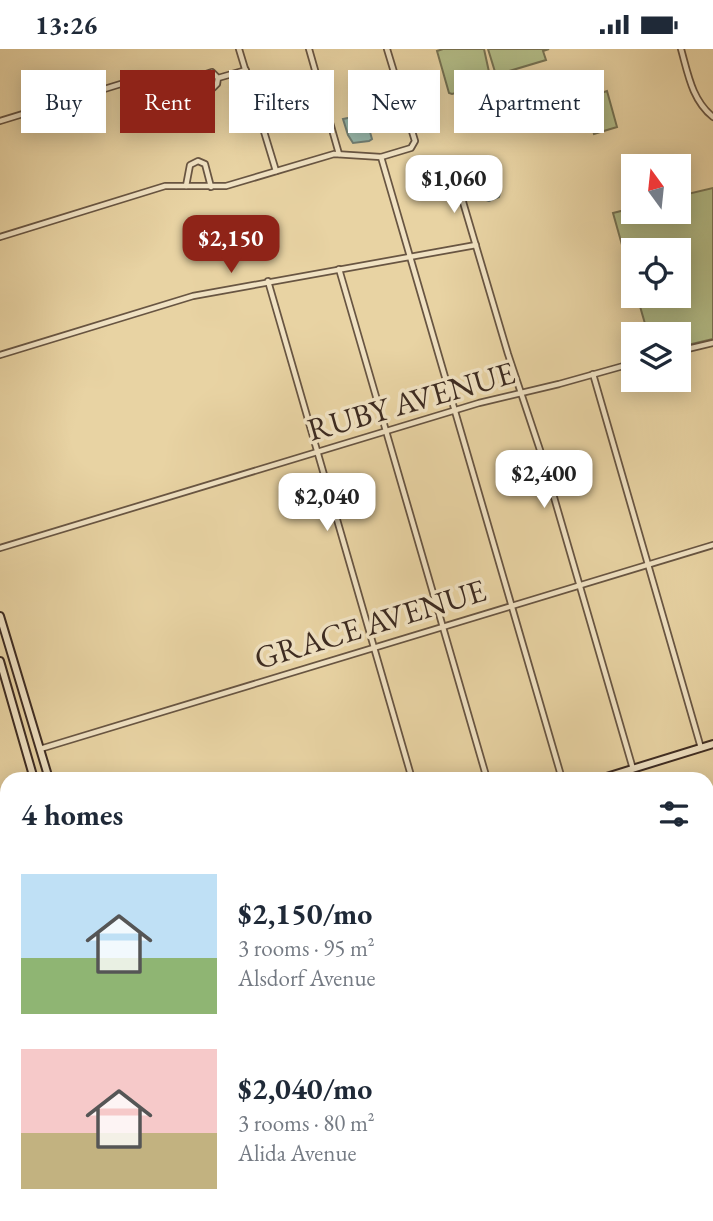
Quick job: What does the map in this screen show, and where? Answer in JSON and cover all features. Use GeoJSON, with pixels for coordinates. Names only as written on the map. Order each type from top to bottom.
{"type":"FeatureCollection","features":[{"type":"Feature","properties":{"kind":"main road"},"geometry":{"type":"LineString","coordinates":[[0,616],[47,772]]}},
{"type":"Feature","properties":{"kind":"main road"},"geometry":{"type":"LineString","coordinates":[[0,661],[32,772]]}},
{"type":"Feature","properties":{"kind":"main road"},"geometry":{"type":"LineString","coordinates":[[623,772],[713,744]]}},
{"type":"Feature","properties":{"kind":"main road"},"geometry":{"type":"LineString","coordinates":[[25,751],[34,753],[40,748]]}},
{"type":"Feature","properties":{"kind":"street"},"geometry":{"type":"LineString","coordinates":[[239,49],[246,70]]}},
{"type":"Feature","properties":{"kind":"street"},"geometry":{"type":"LineString","coordinates":[[309,49],[339,154]]}},
{"type":"Feature","properties":{"kind":"street"},"geometry":{"type":"LineString","coordinates":[[0,237],[160,188],[230,185],[339,154],[380,157],[411,148],[415,141],[387,49]]}},
{"type":"Feature","properties":{"kind":"street"},"geometry":{"type":"LineString","coordinates":[[681,49],[695,96],[713,117]]}},
{"type":"Feature","properties":{"kind":"street"},"geometry":{"type":"LineString","coordinates":[[218,78],[229,75]]}},
{"type":"Feature","properties":{"kind":"street"},"geometry":{"type":"LineString","coordinates":[[0,121],[120,84]]}},
{"type":"Feature","properties":{"kind":"street"},"geometry":{"type":"LineString","coordinates":[[265,133],[276,171]]}},
{"type":"Feature","properties":{"kind":"street"},"geometry":{"type":"LineString","coordinates":[[380,157],[560,772]]}},
{"type":"Feature","properties":{"kind":"street"},"geometry":{"type":"LineString","coordinates":[[186,185],[190,165],[198,161],[205,164],[211,187]]}},
{"type":"Feature","properties":{"kind":"street"},"geometry":{"type":"LineString","coordinates":[[465,181],[463,202],[633,769]]}},
{"type":"Feature","properties":{"kind":"street"},"geometry":{"type":"LineString","coordinates":[[0,355],[174,301],[476,245]]}},
{"type":"Feature","properties":{"kind":"street"},"geometry":{"type":"LineString","coordinates":[[339,269],[484,772]]}},
{"type":"Feature","properties":{"kind":"street"},"geometry":{"type":"LineString","coordinates":[[268,282],[410,772]]}},
{"type":"Feature","properties":{"kind":"street"},"geometry":{"type":"LineString","coordinates":[[691,348],[713,343]]}},
{"type":"Feature","properties":{"kind":"street","name":"RUBY AVENUE"},"geometry":{"type":"LineString","coordinates":[[0,548],[454,410],[621,367]]}},
{"type":"Feature","properties":{"kind":"street"},"geometry":{"type":"LineString","coordinates":[[593,375],[701,748]]}},
{"type":"Feature","properties":{"kind":"street","name":"GRACE AVENUE"},"geometry":{"type":"LineString","coordinates":[[40,748],[713,545]]}},
{"type":"Feature","properties":{"kind":"green space"},"geometry":{"type":"Polygon","coordinates":[[[484,49],[489,70],[454,70],[454,93],[449,93],[437,51],[484,49]]]}},
{"type":"Feature","properties":{"kind":"green space"},"geometry":{"type":"Polygon","coordinates":[[[488,49],[549,49],[543,51],[546,60],[513,70],[494,70],[488,49]]]}},
{"type":"Feature","properties":{"kind":"green space"},"geometry":{"type":"Polygon","coordinates":[[[607,91],[617,127],[604,131],[604,92],[607,91]]]}},
{"type":"Feature","properties":{"kind":"green space"},"geometry":{"type":"Polygon","coordinates":[[[713,188],[713,339],[691,344],[691,322],[645,322],[640,308],[691,308],[691,238],[621,238],[621,241],[613,213],[621,211],[621,224],[691,224],[691,193],[713,188]]]}},
{"type":"Feature","properties":{"kind":"shaded area"},"geometry":{"type":"Polygon","coordinates":[[[348,118],[348,133],[370,133],[372,139],[353,143],[348,135],[343,119],[348,118]]]}},
{"type":"Feature","properties":{"kind":"shaded area"},"geometry":{"type":"Polygon","coordinates":[[[481,175],[493,175],[500,188],[499,197],[489,201],[477,197],[478,179],[481,175]]]}}]}
